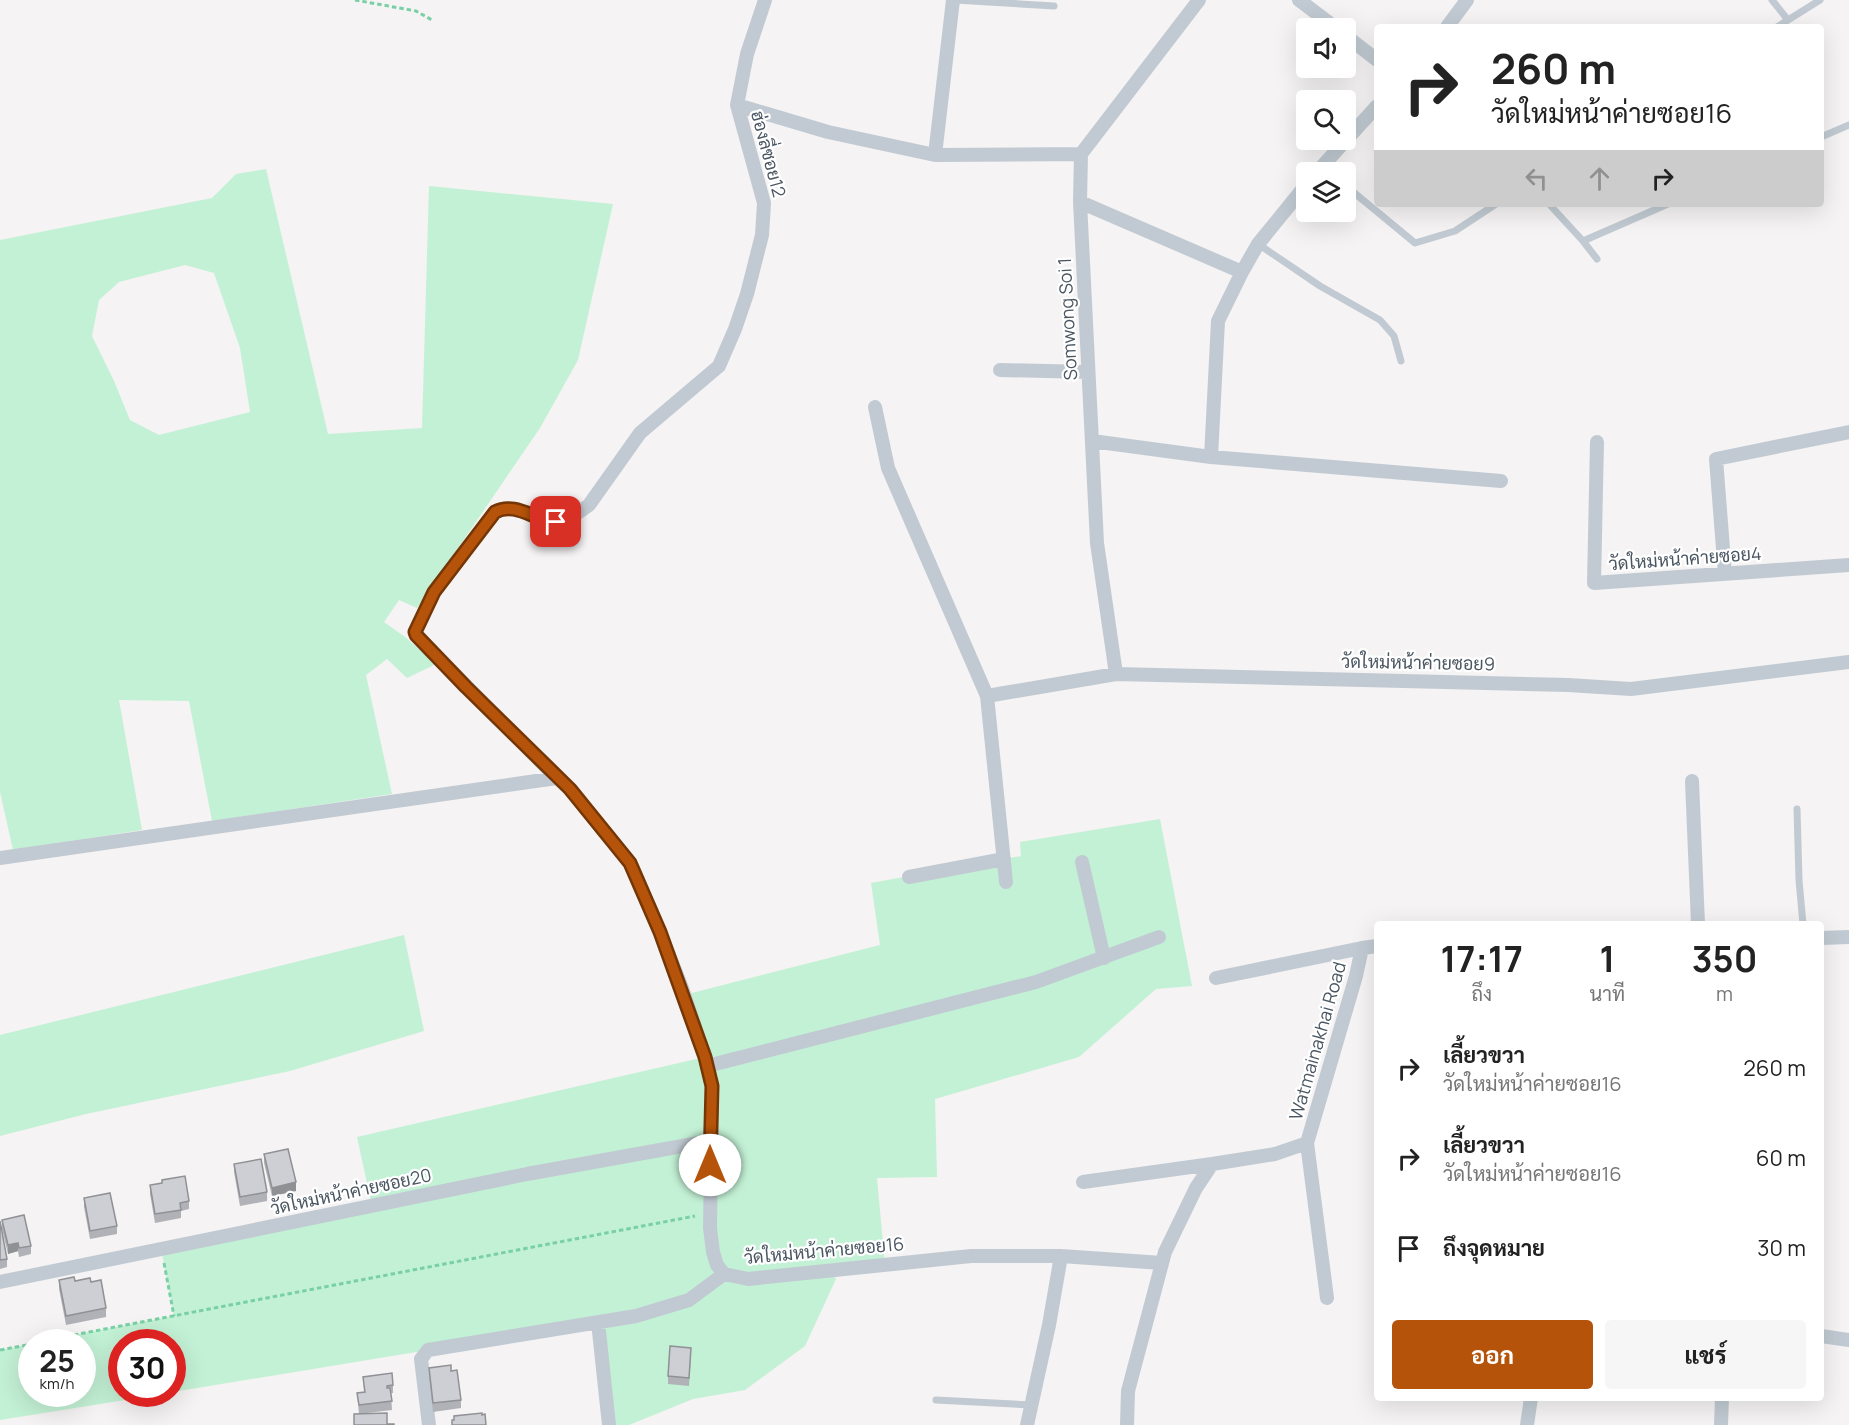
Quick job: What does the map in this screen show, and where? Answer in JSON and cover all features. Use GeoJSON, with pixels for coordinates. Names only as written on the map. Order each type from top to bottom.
{"type":"FeatureCollection","features":[{"type":"Feature","properties":{"kind":"street","name":"ฮ่องลี่ซอย12"},"geometry":{"type":"LineString","coordinates":[[556,522],[565,520],[589,505],[640,433],[719,366],[735,329],[747,294],[762,235],[764,203],[736,105],[747,54],[765,0]]}},
{"type":"Feature","properties":{"kind":"street"},"geometry":{"type":"LineString","coordinates":[[934,154],[955,0]]}},
{"type":"Feature","properties":{"kind":"street"},"geometry":{"type":"LineString","coordinates":[[736,105],[828,132],[934,154],[1081,154],[1199,0]]}},
{"type":"Feature","properties":{"kind":"street"},"geometry":{"type":"LineString","coordinates":[[1299,0],[1314,5],[1326,18]]}},
{"type":"Feature","properties":{"kind":"street"},"geometry":{"type":"LineString","coordinates":[[1449,24],[1467,0]]}},
{"type":"Feature","properties":{"kind":"street"},"geometry":{"type":"LineString","coordinates":[[1356,44],[1374,58]]}},
{"type":"Feature","properties":{"kind":"street"},"geometry":{"type":"LineString","coordinates":[[1330,162],[1374,110]]}},
{"type":"Feature","properties":{"kind":"street","name":"Somwong Soi 1"},"geometry":{"type":"LineString","coordinates":[[1081,154],[1080,202],[1097,543],[1116,674]]}},
{"type":"Feature","properties":{"kind":"street"},"geometry":{"type":"LineString","coordinates":[[1211,457],[1218,321],[1258,244],[1296,197]]}},
{"type":"Feature","properties":{"kind":"street"},"geometry":{"type":"LineString","coordinates":[[1080,202],[1242,272]]}},
{"type":"Feature","properties":{"kind":"street"},"geometry":{"type":"LineString","coordinates":[[1000,370],[1088,372]]}},
{"type":"Feature","properties":{"kind":"street"},"geometry":{"type":"LineString","coordinates":[[875,407],[888,468],[987,696],[1006,882]]}},
{"type":"Feature","properties":{"kind":"street"},"geometry":{"type":"LineString","coordinates":[[1725,574],[1716,459],[1849,432]]}},
{"type":"Feature","properties":{"kind":"street"},"geometry":{"type":"LineString","coordinates":[[1092,441],[1211,457],[1501,480]]}},
{"type":"Feature","properties":{"kind":"street","name":"วัดใหม่หน้าค่ายซอย4"},"geometry":{"type":"LineString","coordinates":[[1597,442],[1594,583],[1849,565]]}},
{"type":"Feature","properties":{"kind":"street","name":"วัดใหม่หน้าค่ายซอย16"},"geometry":{"type":"LineString","coordinates":[[556,522],[546,521],[511,507],[495,512],[434,592],[415,632],[466,687],[570,789],[630,863],[665,943],[684,995],[712,1086],[710,1141],[712,1252],[717,1265],[724,1274],[748,1279],[970,1256],[1061,1257],[1162,1263]]}},
{"type":"Feature","properties":{"kind":"street","name":"วัดใหม่หน้าค่ายซอย9"},"geometry":{"type":"LineString","coordinates":[[987,696],[1116,674],[1568,685],[1631,689],[1849,662]]}},
{"type":"Feature","properties":{"kind":"street"},"geometry":{"type":"LineString","coordinates":[[0,858],[557,778]]}},
{"type":"Feature","properties":{"kind":"street"},"geometry":{"type":"LineString","coordinates":[[1692,781],[1698,921]]}},
{"type":"Feature","properties":{"kind":"street"},"geometry":{"type":"LineString","coordinates":[[909,878],[1004,859]]}},
{"type":"Feature","properties":{"kind":"street"},"geometry":{"type":"LineString","coordinates":[[1082,862],[1104,958]]}},
{"type":"Feature","properties":{"kind":"street"},"geometry":{"type":"LineString","coordinates":[[707,1066],[1036,982],[1159,937]]}},
{"type":"Feature","properties":{"kind":"street"},"geometry":{"type":"LineString","coordinates":[[1824,938],[1849,937]]}},
{"type":"Feature","properties":{"kind":"street","name":"Watmainakhai Road"},"geometry":{"type":"LineString","coordinates":[[1083,1182],[1275,1154],[1307,1143],[1356,976],[1362,948],[1374,946]]}},
{"type":"Feature","properties":{"kind":"street"},"geometry":{"type":"LineString","coordinates":[[1216,978],[1362,948]]}},
{"type":"Feature","properties":{"kind":"street","name":"วัดใหม่หน้าค่ายซอย20"},"geometry":{"type":"LineString","coordinates":[[0,1282],[527,1174],[710,1141]]}},
{"type":"Feature","properties":{"kind":"street"},"geometry":{"type":"LineString","coordinates":[[1307,1143],[1327,1298]]}},
{"type":"Feature","properties":{"kind":"street"},"geometry":{"type":"LineString","coordinates":[[1126,1425],[1128,1391],[1165,1252],[1196,1188],[1212,1164]]}},
{"type":"Feature","properties":{"kind":"street"},"geometry":{"type":"LineString","coordinates":[[1027,1425],[1061,1257]]}},
{"type":"Feature","properties":{"kind":"street"},"geometry":{"type":"LineString","coordinates":[[429,1425],[421,1359],[428,1350],[636,1316],[689,1300],[724,1274]]}},
{"type":"Feature","properties":{"kind":"street"},"geometry":{"type":"LineString","coordinates":[[598,1322],[609,1425]]}},
{"type":"Feature","properties":{"kind":"street"},"geometry":{"type":"LineString","coordinates":[[1824,1336],[1849,1340]]}},
{"type":"Feature","properties":{"kind":"street"},"geometry":{"type":"LineString","coordinates":[[1527,1425],[1531,1401]]}},
{"type":"Feature","properties":{"kind":"street"},"geometry":{"type":"LineString","coordinates":[[1721,1425],[1722,1401]]}},
{"type":"Feature","properties":{"kind":"lane"},"geometry":{"type":"LineString","coordinates":[[955,0],[1054,6]]}},
{"type":"Feature","properties":{"kind":"lane"},"geometry":{"type":"LineString","coordinates":[[1772,0],[1788,20]]}},
{"type":"Feature","properties":{"kind":"lane"},"geometry":{"type":"LineString","coordinates":[[1782,24],[1820,0]]}},
{"type":"Feature","properties":{"kind":"lane"},"geometry":{"type":"LineString","coordinates":[[1824,136],[1849,125]]}},
{"type":"Feature","properties":{"kind":"lane"},"geometry":{"type":"LineString","coordinates":[[1356,194],[1415,243],[1455,231],[1491,207]]}},
{"type":"Feature","properties":{"kind":"lane"},"geometry":{"type":"LineString","coordinates":[[1552,207],[1597,259]]}},
{"type":"Feature","properties":{"kind":"lane"},"geometry":{"type":"LineString","coordinates":[[1583,241],[1661,207]]}},
{"type":"Feature","properties":{"kind":"lane"},"geometry":{"type":"LineString","coordinates":[[1258,244],[1320,286],[1380,320],[1394,336],[1401,361]]}},
{"type":"Feature","properties":{"kind":"lane"},"geometry":{"type":"LineString","coordinates":[[1797,809],[1803,921]]}},
{"type":"Feature","properties":{"kind":"lane"},"geometry":{"type":"LineString","coordinates":[[936,1400],[1032,1404]]}},
{"type":"Feature","properties":{"kind":"path"},"geometry":{"type":"LineString","coordinates":[[355,0],[416,11],[432,20]]}},
{"type":"Feature","properties":{"kind":"path"},"geometry":{"type":"LineString","coordinates":[[96,1331],[710,1213]]}},
{"type":"Feature","properties":{"kind":"path"},"geometry":{"type":"LineString","coordinates":[[161,1249],[174,1316]]}},
{"type":"Feature","properties":{"kind":"path"},"geometry":{"type":"LineString","coordinates":[[0,1350],[18,1347]]}},
{"type":"Feature","properties":{"kind":"green space"},"geometry":{"type":"Polygon","coordinates":[[[266,169],[328,434],[422,428],[429,186],[613,204],[578,360],[540,428],[417,608],[399,600],[384,622],[436,664],[407,678],[387,659],[366,675],[392,794],[212,821],[189,701],[119,700],[142,830],[13,850],[0,792],[0,240],[212,198],[236,174],[266,169]],[[185,265],[119,282],[99,300],[92,336],[130,420],[159,435],[250,412],[240,348],[214,273],[185,265]]]}},
{"type":"Feature","properties":{"kind":"green space"},"geometry":{"type":"Polygon","coordinates":[[[1160,819],[1192,986],[1156,989],[1079,1057],[935,1099],[937,1177],[877,1178],[885,1265],[831,1271],[836,1279],[805,1346],[745,1390],[693,1399],[629,1425],[609,1425],[598,1322],[186,1390],[186,1329],[108,1329],[108,1403],[96,1405],[96,1331],[174,1316],[161,1249],[372,1206],[357,1137],[705,1057],[684,995],[880,945],[871,883],[1021,856],[1020,842],[1160,819]]]}},
{"type":"Feature","properties":{"kind":"green space"},"geometry":{"type":"Polygon","coordinates":[[[404,935],[424,1031],[290,1071],[86,1114],[0,1136],[0,1035],[404,935]]]}},
{"type":"Feature","properties":{"kind":"green space"},"geometry":{"type":"Polygon","coordinates":[[[18,1347],[18,1407],[82,1407],[0,1420],[0,1350],[18,1347]]]}},
{"type":"Feature","properties":{"kind":"building"},"geometry":{"type":"Polygon","coordinates":[[[288,1149],[296,1182],[272,1188],[264,1154],[288,1149]]]}},
{"type":"Feature","properties":{"kind":"building"},"geometry":{"type":"Polygon","coordinates":[[[261,1159],[267,1192],[240,1197],[234,1164],[261,1159]]]}},
{"type":"Feature","properties":{"kind":"building"},"geometry":{"type":"Polygon","coordinates":[[[185,1176],[189,1201],[180,1203],[181,1210],[155,1214],[150,1185],[162,1183],[162,1180],[185,1176]]]}},
{"type":"Feature","properties":{"kind":"building"},"geometry":{"type":"Polygon","coordinates":[[[110,1193],[117,1226],[90,1231],[84,1198],[110,1193]]]}},
{"type":"Feature","properties":{"kind":"building"},"geometry":{"type":"Polygon","coordinates":[[[24,1215],[31,1246],[19,1248],[18,1243],[8,1245],[2,1220],[24,1215]]]}},
{"type":"Feature","properties":{"kind":"building"},"geometry":{"type":"Polygon","coordinates":[[[0,1221],[7,1259],[0,1260],[0,1221]]]}},
{"type":"Feature","properties":{"kind":"building"},"geometry":{"type":"Polygon","coordinates":[[[74,1277],[75,1281],[90,1278],[91,1282],[101,1280],[106,1308],[66,1316],[59,1280],[74,1277]]]}},
{"type":"Feature","properties":{"kind":"building"},"geometry":{"type":"Polygon","coordinates":[[[670,1346],[691,1348],[689,1378],[668,1376],[670,1346]]]}},
{"type":"Feature","properties":{"kind":"building"},"geometry":{"type":"Polygon","coordinates":[[[451,1365],[451,1371],[457,1370],[461,1400],[433,1403],[429,1368],[451,1365]]]}},
{"type":"Feature","properties":{"kind":"building"},"geometry":{"type":"Polygon","coordinates":[[[392,1373],[393,1385],[387,1388],[390,1388],[392,1401],[359,1405],[357,1393],[365,1392],[363,1377],[392,1373]]]}},
{"type":"Feature","properties":{"kind":"building"},"geometry":{"type":"Polygon","coordinates":[[[387,1413],[387,1424],[394,1425],[354,1425],[354,1414],[387,1413]]]}},
{"type":"Feature","properties":{"kind":"building"},"geometry":{"type":"Polygon","coordinates":[[[482,1413],[482,1415],[485,1414],[486,1425],[452,1425],[454,1416],[482,1413]]]}},
{"type":"Feature","properties":{"kind":"route"},"geometry":{"type":"LineString","coordinates":[[556,522],[546,521],[511,507],[495,512],[434,592],[415,632],[466,687],[570,789],[630,863],[682,988],[705,1057],[712,1086],[710,1165]]}}]}
